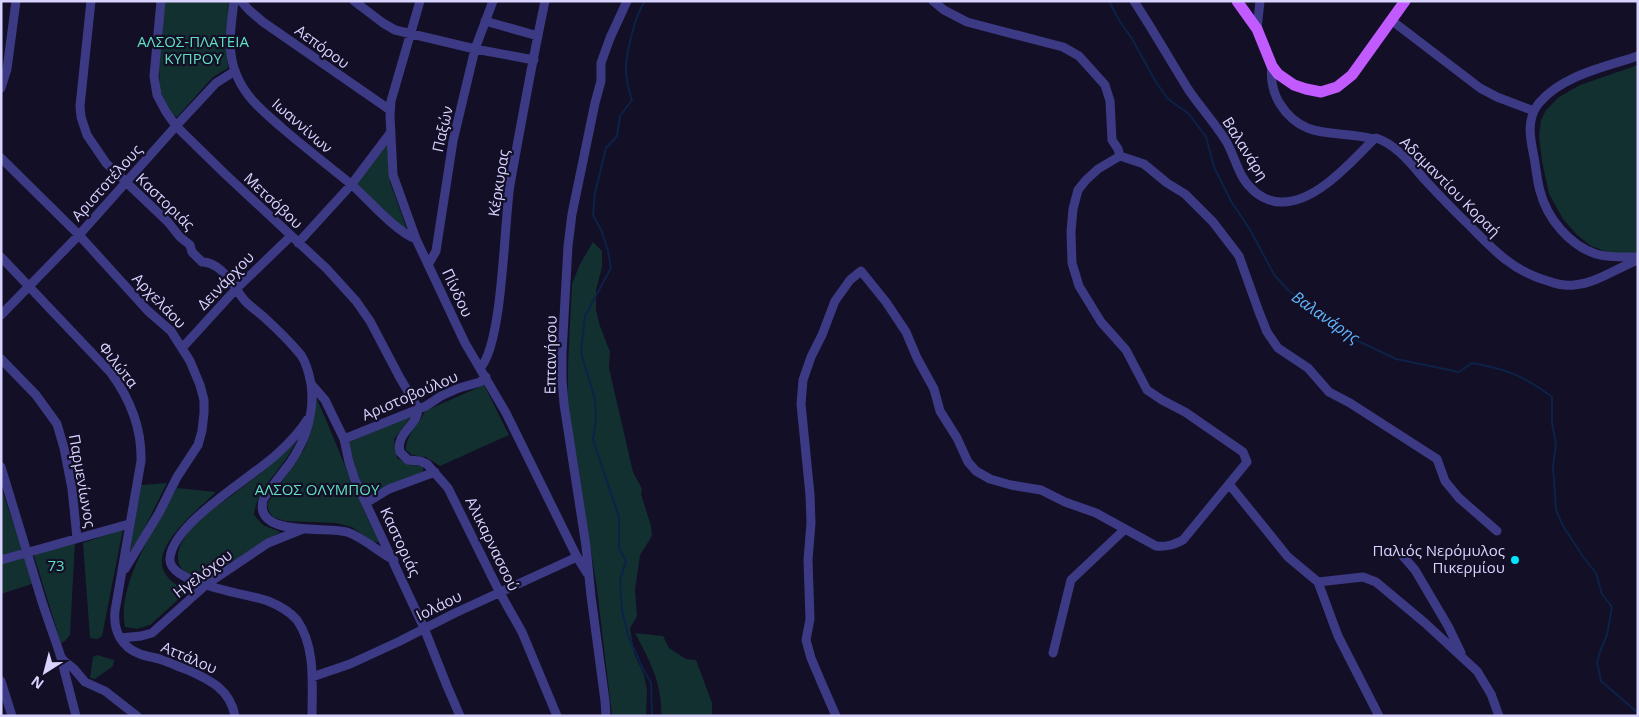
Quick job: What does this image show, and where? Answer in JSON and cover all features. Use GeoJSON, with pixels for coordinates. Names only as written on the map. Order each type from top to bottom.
{"type":"FeatureCollection","features":[{"type":"Feature","properties":{"kind":"main road"},"geometry":{"type":"LineString","coordinates":[[1237,1],[1257,28],[1272,66],[1284,78],[1300,87],[1321,92],[1342,85],[1356,71],[1405,1]]}},
{"type":"Feature","properties":{"kind":"street"},"geometry":{"type":"LineString","coordinates":[[1,88],[7,69],[16,1]]}},
{"type":"Feature","properties":{"kind":"street","name":"Καστοριάς"},"geometry":{"type":"LineString","coordinates":[[91,1],[80,100],[81,117],[93,146],[106,163],[190,245],[195,255],[202,262],[207,262],[219,269],[227,277],[245,301],[269,321],[306,363],[311,384],[312,404],[306,431],[299,448],[265,497],[262,508],[264,515],[270,521],[303,529]]}},
{"type":"Feature","properties":{"kind":"street","name":"Μετσόβου"},"geometry":{"type":"LineString","coordinates":[[161,1],[155,87],[162,106],[176,126],[327,269],[356,301],[370,322],[418,408]]}},
{"type":"Feature","properties":{"kind":"street","name":"Ιωαννίνων"},"geometry":{"type":"LineString","coordinates":[[234,1],[230,47],[235,71],[245,91],[262,110],[352,185],[404,233],[416,239]]}},
{"type":"Feature","properties":{"kind":"street","name":"Αεπόρου"},"geometry":{"type":"LineString","coordinates":[[241,1],[263,22],[390,110]]}},
{"type":"Feature","properties":{"kind":"street"},"geometry":{"type":"LineString","coordinates":[[354,1],[388,27],[475,49],[534,60]]}},
{"type":"Feature","properties":{"kind":"street","name":"Πίνδου"},"geometry":{"type":"LineString","coordinates":[[420,1],[395,85],[390,110],[393,175],[416,239],[465,343],[506,413],[577,557],[589,575]]}},
{"type":"Feature","properties":{"kind":"street","name":"Παξών"},"geometry":{"type":"LineString","coordinates":[[428,265],[436,251],[453,141],[475,49],[493,1]]}},
{"type":"Feature","properties":{"kind":"street","name":"Κέρκυρας"},"geometry":{"type":"LineString","coordinates":[[480,368],[489,355],[496,320],[510,187],[545,1]]}},
{"type":"Feature","properties":{"kind":"street","name":"Επτανήσου"},"geometry":{"type":"LineString","coordinates":[[606,716],[606,702],[562,384],[562,353],[568,246],[572,214],[601,81],[601,63],[606,45],[627,1]]}},
{"type":"Feature","properties":{"kind":"street"},"geometry":{"type":"LineString","coordinates":[[933,1],[944,10],[967,22],[1063,47],[1079,56],[1105,85],[1110,101],[1112,140],[1120,156]]}},
{"type":"Feature","properties":{"kind":"street","name":"Βαλανάρη"},"geometry":{"type":"LineString","coordinates":[[1134,1],[1188,87],[1227,142],[1244,180],[1259,195],[1284,202],[1310,194],[1328,182],[1374,140]]}},
{"type":"Feature","properties":{"kind":"street"},"geometry":{"type":"LineString","coordinates":[[1257,28],[1260,1]]}},
{"type":"Feature","properties":{"kind":"street"},"geometry":{"type":"LineString","coordinates":[[1391,20],[1480,88],[1534,111]]}},
{"type":"Feature","properties":{"kind":"street"},"geometry":{"type":"LineString","coordinates":[[485,21],[538,36]]}},
{"type":"Feature","properties":{"kind":"street"},"geometry":{"type":"LineString","coordinates":[[1638,56],[1592,71],[1568,82],[1545,97],[1534,111],[1530,130],[1542,197],[1554,220],[1573,241],[1588,250],[1611,257],[1638,258]]}},
{"type":"Feature","properties":{"kind":"street","name":"Αδαμαντίου Κοραή"},"geometry":{"type":"LineString","coordinates":[[1272,66],[1271,73],[1277,98],[1286,113],[1296,122],[1306,128],[1321,132],[1360,136],[1374,140],[1376,138],[1385,141],[1402,155],[1494,251],[1508,263],[1525,273],[1552,283],[1575,285],[1594,280],[1638,258]]}},
{"type":"Feature","properties":{"kind":"street","name":"Αριστοτέλους"},"geometry":{"type":"LineString","coordinates":[[1,315],[79,235],[216,83],[235,71]]}},
{"type":"Feature","properties":{"kind":"street"},"geometry":{"type":"LineString","coordinates":[[298,243],[352,185],[391,132]]}},
{"type":"Feature","properties":{"kind":"street"},"geometry":{"type":"LineString","coordinates":[[836,716],[818,676],[806,640],[810,619],[808,560],[811,523],[801,404],[803,380],[834,301],[850,280],[862,271],[906,332],[934,388],[940,411],[957,438],[968,462],[976,471],[997,481],[1041,490],[1065,502],[1096,512],[1156,546],[1173,546],[1183,540],[1247,462],[1243,452],[1191,416],[1147,390],[1126,350],[1101,322],[1078,286],[1072,263],[1071,232],[1073,209],[1078,190],[1098,169],[1120,156],[1144,164],[1167,183],[1185,194],[1213,222],[1240,256],[1259,312],[1278,348],[1308,368],[1330,392],[1437,459],[1446,480],[1459,498],[1497,531]]}},
{"type":"Feature","properties":{"kind":"street","name":"Αρχελάου"},"geometry":{"type":"LineString","coordinates":[[1,158],[79,235],[148,311],[171,331],[183,347],[198,377],[204,400],[204,419],[195,451],[177,477],[159,513],[122,574]]}},
{"type":"Feature","properties":{"kind":"street","name":"Δεινάρχου"},"geometry":{"type":"LineString","coordinates":[[183,347],[236,289],[291,236]]}},
{"type":"Feature","properties":{"kind":"street","name":"Φιλώτα"},"geometry":{"type":"LineString","coordinates":[[1,257],[111,373],[123,390],[139,432],[141,453],[115,615],[116,628],[120,638]]}},
{"type":"Feature","properties":{"kind":"street","name":"Παρμενίωνος"},"geometry":{"type":"LineString","coordinates":[[1,360],[36,395],[57,424],[72,489],[77,538]]}},
{"type":"Feature","properties":{"kind":"street","name":"Αριστοβούλου"},"geometry":{"type":"LineString","coordinates":[[344,440],[426,406],[459,388],[480,382],[486,377]]}},
{"type":"Feature","properties":{"kind":"street","name":"Καστοριάς"},"geometry":{"type":"LineString","coordinates":[[311,384],[325,400],[344,440],[351,470],[424,628],[459,716]]}},
{"type":"Feature","properties":{"kind":"street","name":"Αλικαρνασσού"},"geometry":{"type":"LineString","coordinates":[[418,408],[417,415],[406,429],[400,441],[399,449],[402,456],[406,459],[425,463],[445,483],[500,593],[522,632],[557,716]]}},
{"type":"Feature","properties":{"kind":"street"},"geometry":{"type":"LineString","coordinates":[[310,416],[277,455],[204,512],[184,531],[175,543],[170,559],[172,568],[183,577],[267,601],[282,608],[294,617],[302,630],[309,648],[312,677],[312,716]]}},
{"type":"Feature","properties":{"kind":"street"},"geometry":{"type":"LineString","coordinates":[[1,467],[60,654],[76,716]]}},
{"type":"Feature","properties":{"kind":"street"},"geometry":{"type":"LineString","coordinates":[[366,502],[389,489],[435,472]]}},
{"type":"Feature","properties":{"kind":"street"},"geometry":{"type":"LineString","coordinates":[[1229,484],[1288,557],[1318,582],[1338,636],[1380,716]]}},
{"type":"Feature","properties":{"kind":"street"},"geometry":{"type":"LineString","coordinates":[[1,560],[129,524]]}},
{"type":"Feature","properties":{"kind":"street"},"geometry":{"type":"LineString","coordinates":[[303,529],[345,531],[357,536],[394,560]]}},
{"type":"Feature","properties":{"kind":"street","name":"Ηγελόχου"},"geometry":{"type":"LineString","coordinates":[[120,638],[141,636],[152,632],[206,584],[268,543],[303,529]]}},
{"type":"Feature","properties":{"kind":"street"},"geometry":{"type":"LineString","coordinates":[[1054,653],[1071,580],[1125,529]]}},
{"type":"Feature","properties":{"kind":"street"},"geometry":{"type":"LineString","coordinates":[[1402,555],[1415,570],[1448,626],[1463,658]]}},
{"type":"Feature","properties":{"kind":"street","name":"Ιολάου"},"geometry":{"type":"LineString","coordinates":[[312,677],[350,664],[577,557]]}},
{"type":"Feature","properties":{"kind":"street"},"geometry":{"type":"LineString","coordinates":[[1318,582],[1363,577],[1376,582],[1477,671],[1491,694],[1499,716]]}},
{"type":"Feature","properties":{"kind":"street","name":"Αττάλου"},"geometry":{"type":"LineString","coordinates":[[120,638],[126,645],[140,654],[165,661],[217,684],[231,702],[235,716]]}},
{"type":"Feature","properties":{"kind":"street"},"geometry":{"type":"LineString","coordinates":[[60,654],[63,660],[85,682],[105,691],[137,716]]}},
{"type":"Feature","properties":{"kind":"street"},"geometry":{"type":"LineString","coordinates":[[1,681],[12,716]]}},
{"type":"Feature","properties":{"kind":"green space","name":"ΑΛΣΟΣ-ΠΛΑΤΕΙΑ ΚΥΠΡΟΥ"},"geometry":{"type":"Polygon","coordinates":[[[165,1],[229,1],[226,46],[228,68],[213,77],[177,117],[171,114],[160,90],[159,67],[165,1]]]}},
{"type":"Feature","properties":{"kind":"green space"},"geometry":{"type":"Polygon","coordinates":[[[1638,65],[1638,253],[1610,253],[1591,246],[1577,235],[1563,219],[1549,194],[1539,136],[1541,120],[1546,110],[1559,97],[1580,85],[1638,65]]]}},
{"type":"Feature","properties":{"kind":"green space"},"geometry":{"type":"Polygon","coordinates":[[[387,144],[390,182],[406,227],[404,229],[355,185],[387,144]]]}},
{"type":"Feature","properties":{"kind":"green space"},"geometry":{"type":"Polygon","coordinates":[[[593,242],[602,251],[602,267],[596,290],[596,310],[610,352],[609,368],[633,472],[642,489],[641,494],[651,526],[652,536],[640,555],[635,590],[637,616],[630,628],[634,653],[644,675],[647,690],[646,716],[612,716],[597,589],[568,403],[572,284],[580,264],[593,242]]]}},
{"type":"Feature","properties":{"kind":"green space","name":"ΑΛΣΟΣ ΟΛΥΜΠΟΥ"},"geometry":{"type":"Polygon","coordinates":[[[484,385],[509,435],[440,466],[426,457],[412,455],[406,450],[410,434],[425,411],[484,385]]]}},
{"type":"Feature","properties":{"kind":"green space","name":"ΑΛΣΟΣ ΟΛΥΜΠΟΥ"},"geometry":{"type":"Polygon","coordinates":[[[316,397],[379,542],[373,542],[352,527],[336,523],[285,521],[273,517],[269,512],[267,504],[305,448],[315,416],[316,397]]]}},
{"type":"Feature","properties":{"kind":"green space","name":"ΑΛΣΟΣ ΟΛΥΜΠΟΥ"},"geometry":{"type":"Polygon","coordinates":[[[409,416],[411,417],[394,439],[397,458],[410,464],[423,466],[423,472],[367,496],[356,471],[349,442],[409,416]]]}},
{"type":"Feature","properties":{"kind":"green space","name":"ΑΛΣΟΣ ΟΛΥΜΠΟΥ"},"geometry":{"type":"Polygon","coordinates":[[[297,441],[264,488],[255,507],[254,515],[263,525],[280,532],[206,578],[193,576],[182,569],[178,561],[179,548],[195,524],[259,475],[297,441]]]}},
{"type":"Feature","properties":{"kind":"green space"},"geometry":{"type":"Polygon","coordinates":[[[167,483],[141,535],[130,552],[141,485],[167,483]]]}},
{"type":"Feature","properties":{"kind":"green space"},"geometry":{"type":"Polygon","coordinates":[[[1,487],[22,549],[1,556],[1,487]]]}},
{"type":"Feature","properties":{"kind":"green space","name":"ΑΛΣΟΣ ΟΛΥΜΠΟΥ"},"geometry":{"type":"Polygon","coordinates":[[[177,488],[216,492],[178,529],[164,552],[162,563],[167,576],[175,584],[190,589],[150,625],[137,629],[125,627],[124,610],[132,574],[149,537],[177,488]]]}},
{"type":"Feature","properties":{"kind":"green space"},"geometry":{"type":"Polygon","coordinates":[[[123,529],[102,636],[98,639],[90,638],[83,543],[123,529]]]}},
{"type":"Feature","properties":{"kind":"green space","name":"73"},"geometry":{"type":"Polygon","coordinates":[[[75,542],[70,635],[61,643],[34,556],[37,552],[75,542]]]}},
{"type":"Feature","properties":{"kind":"green space"},"geometry":{"type":"Polygon","coordinates":[[[25,557],[32,584],[1,594],[1,564],[25,557]]]}},
{"type":"Feature","properties":{"kind":"green space"},"geometry":{"type":"Polygon","coordinates":[[[635,633],[663,636],[669,648],[686,659],[696,660],[712,703],[712,716],[661,716],[660,694],[654,673],[635,633]]]}},
{"type":"Feature","properties":{"kind":"green space"},"geometry":{"type":"Polygon","coordinates":[[[97,655],[114,660],[113,666],[95,679],[90,678],[93,657],[97,655]]]}},
{"type":"Feature","properties":{"kind":"waterway"},"geometry":{"type":"LineString","coordinates":[[645,1],[634,25],[627,57],[626,73],[632,100],[620,116],[617,136],[606,148],[595,193],[593,215],[602,232],[611,268],[585,316],[581,352],[595,400],[596,418],[593,440],[619,517],[619,548],[626,561],[620,580],[622,610],[628,635],[651,683],[652,716]]}},
{"type":"Feature","properties":{"kind":"waterway","name":"Βαλανάρης"},"geometry":{"type":"LineString","coordinates":[[1109,1],[1156,82],[1168,99],[1189,114],[1206,137],[1214,167],[1231,201],[1249,228],[1275,276],[1289,291],[1342,326],[1352,338],[1396,359],[1459,372],[1472,363],[1495,368],[1515,374],[1552,397],[1552,423],[1556,444],[1553,466],[1556,510],[1563,526],[1596,573],[1602,594],[1612,607],[1607,635],[1597,662],[1601,681],[1638,713]]}},
{"type":"Feature","properties":{"kind":"place","name":"Παλιός Νερόμυλος Πικερμίου"},"geometry":{"type":"Point","coordinates":[1515,560]}}]}
